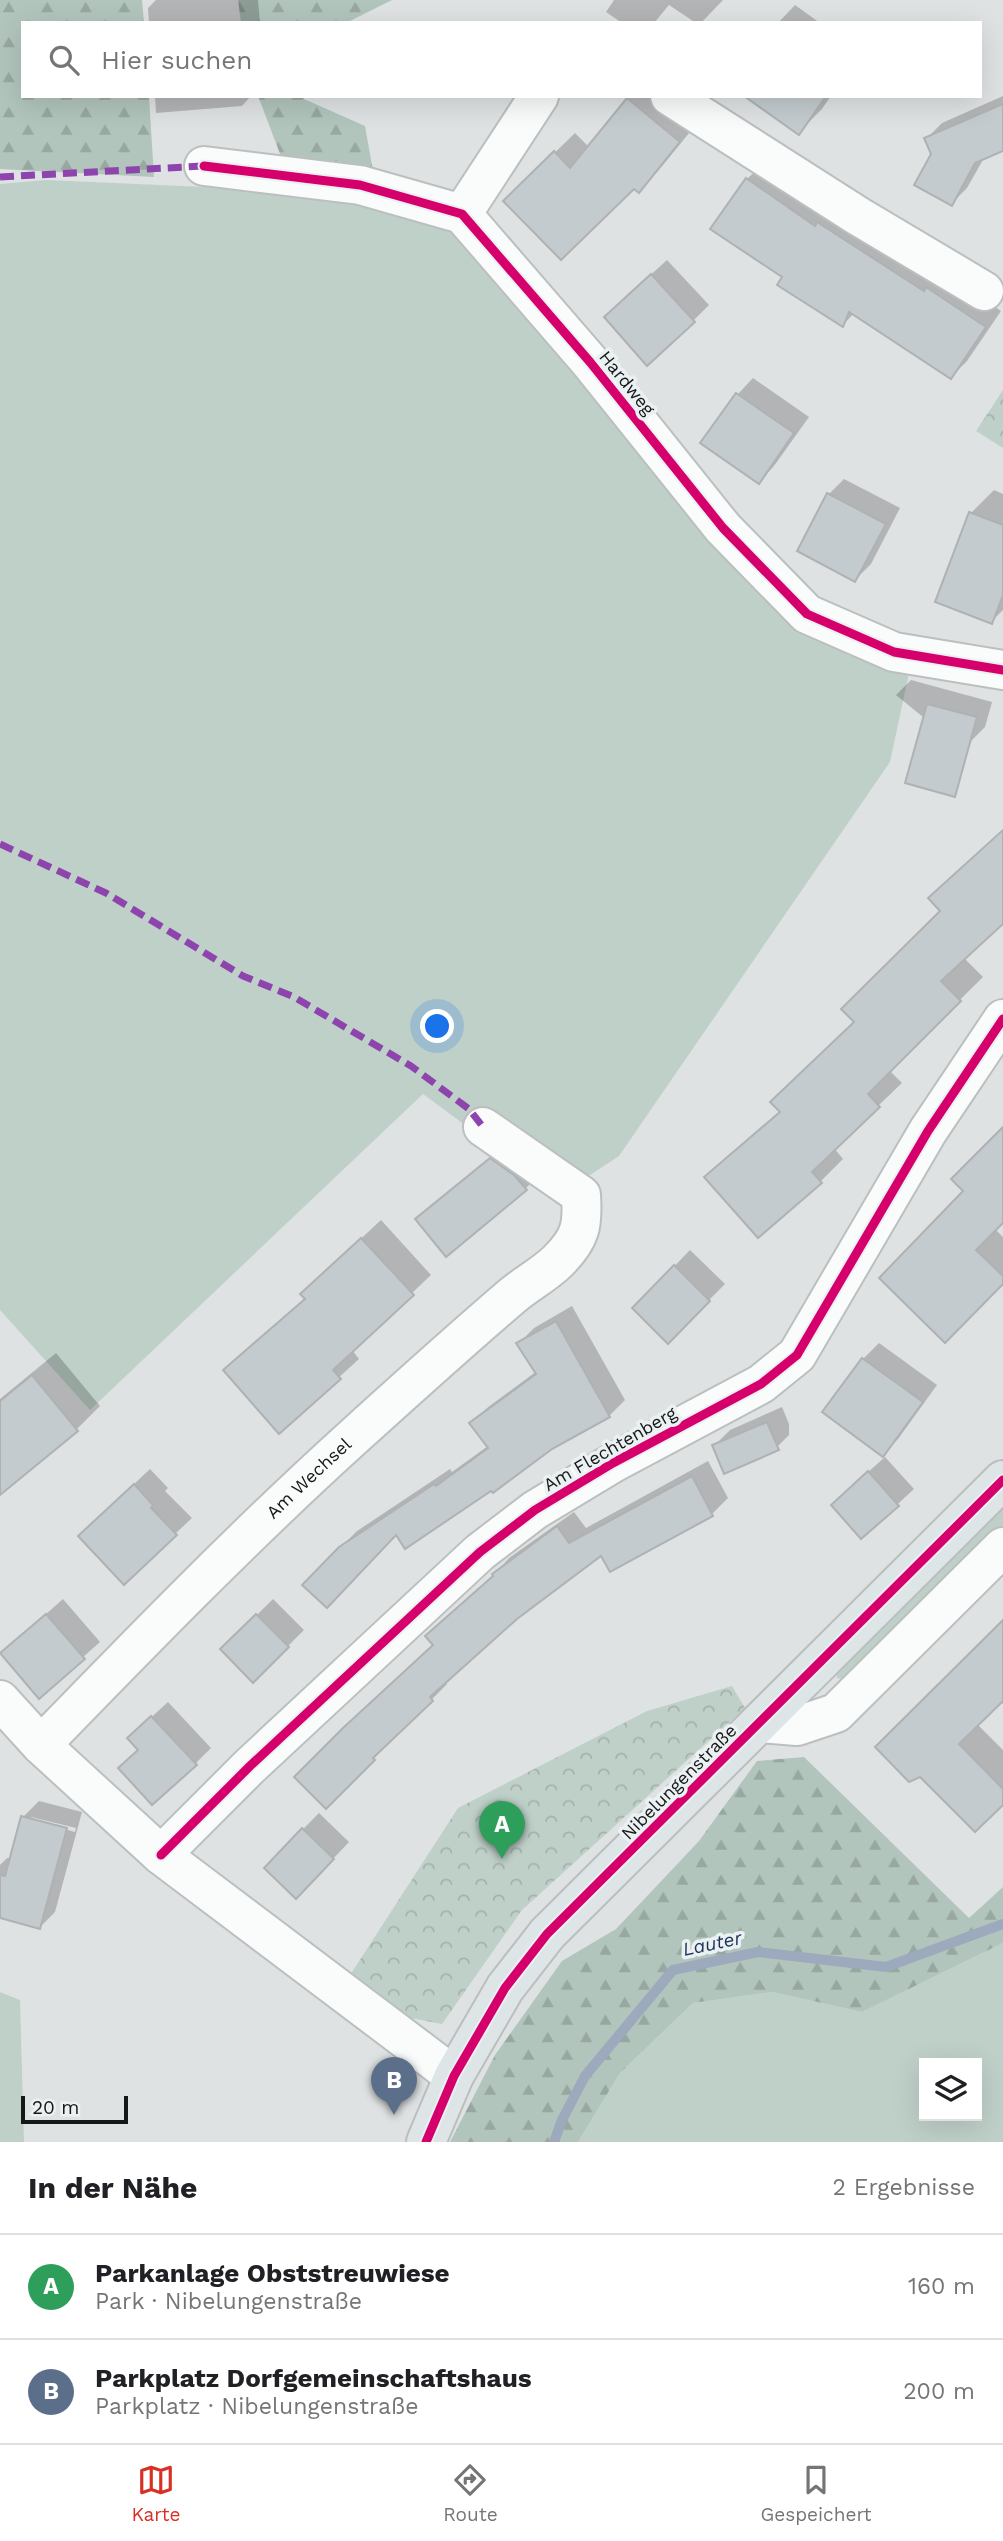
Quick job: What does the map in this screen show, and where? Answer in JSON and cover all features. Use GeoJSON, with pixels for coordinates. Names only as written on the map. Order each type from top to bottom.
{"type":"FeatureCollection","features":[{"type":"Feature","properties":{"kind":"main road","name":"Nibelungenstraße"},"geometry":{"type":"LineString","coordinates":[[426,2142],[454,2076],[505,1988],[547,1934],[1003,1480]]}},
{"type":"Feature","properties":{"kind":"street"},"geometry":{"type":"LineString","coordinates":[[204,166],[360,185],[462,214],[538,98]]}},
{"type":"Feature","properties":{"kind":"street"},"geometry":{"type":"LineString","coordinates":[[673,98],[858,216],[984,291]]}},
{"type":"Feature","properties":{"kind":"street","name":"Hardweg"},"geometry":{"type":"LineString","coordinates":[[462,214],[590,362],[723,528],[807,614],[894,652],[1003,670]]}},
{"type":"Feature","properties":{"kind":"street","name":"Am Flechtenberg"},"geometry":{"type":"LineString","coordinates":[[161,1855],[250,1766],[480,1552],[535,1510],[613,1463],[761,1384],[797,1355],[928,1131],[1003,1019]]}},
{"type":"Feature","properties":{"kind":"street","name":"Am Wechsel"},"geometry":{"type":"LineString","coordinates":[[41,1745],[193,1590],[346,1444],[513,1295],[558,1261],[579,1234],[583,1220],[581,1195],[483,1127]]}},
{"type":"Feature","properties":{"kind":"street","name":"Nibelungenstraße"},"geometry":{"type":"LineString","coordinates":[[761,1723],[797,1726],[836,1713],[1003,1547]]}},
{"type":"Feature","properties":{"kind":"street"},"geometry":{"type":"LineString","coordinates":[[0,1700],[41,1745],[161,1855],[454,2076]]}},
{"type":"Feature","properties":{"kind":"green space"},"geometry":{"type":"Polygon","coordinates":[[[0,0],[142,0],[144,21],[21,21],[21,98],[149,98],[154,177],[0,169],[0,0]]]}},
{"type":"Feature","properties":{"kind":"green space"},"geometry":{"type":"Polygon","coordinates":[[[238,0],[392,0],[350,21],[241,21],[238,0]]]}},
{"type":"Feature","properties":{"kind":"green space"},"geometry":{"type":"Polygon","coordinates":[[[259,98],[304,98],[365,126],[373,171],[282,159],[259,98]]]}},
{"type":"Feature","properties":{"kind":"green space"},"geometry":{"type":"Polygon","coordinates":[[[46,180],[339,193],[453,230],[640,439],[739,569],[910,668],[890,762],[619,1156],[581,1181],[473,1131],[423,1094],[90,1410],[0,1310],[0,184],[46,180]]]}},
{"type":"Feature","properties":{"kind":"green space"},"geometry":{"type":"Polygon","coordinates":[[[1003,390],[1003,448],[976,431],[1003,390]]]}},
{"type":"Feature","properties":{"kind":"green space"},"geometry":{"type":"Polygon","coordinates":[[[1003,1501],[1003,1528],[850,1680],[837,1678],[836,1666],[1003,1501]]]}},
{"type":"Feature","properties":{"kind":"green space"},"geometry":{"type":"Polygon","coordinates":[[[732,1686],[745,1708],[522,1910],[442,2024],[332,2003],[458,1808],[647,1711],[732,1686]]]}},
{"type":"Feature","properties":{"kind":"green space"},"geometry":{"type":"Polygon","coordinates":[[[804,1757],[969,1918],[1003,1887],[1003,1943],[862,2012],[772,1992],[693,2003],[620,2073],[578,2142],[450,2142],[495,2055],[562,1961],[616,1929],[699,1841],[757,1761],[804,1757]]]}},
{"type":"Feature","properties":{"kind":"green space"},"geometry":{"type":"Polygon","coordinates":[[[1003,1943],[1003,2142],[578,2142],[620,2073],[693,2003],[772,1992],[862,2012],[1003,1943]]]}},
{"type":"Feature","properties":{"kind":"green space"},"geometry":{"type":"Polygon","coordinates":[[[0,1992],[20,2000],[24,2142],[0,2142],[0,1992]]]}},
{"type":"Feature","properties":{"kind":"building"},"geometry":{"type":"Polygon","coordinates":[[[627,98],[680,142],[639,193],[634,189],[561,260],[503,201],[554,151],[570,168],[627,98]]]}},
{"type":"Feature","properties":{"kind":"building"},"geometry":{"type":"Polygon","coordinates":[[[747,98],[825,98],[799,135],[747,98]]]}},
{"type":"Feature","properties":{"kind":"building"},"geometry":{"type":"Polygon","coordinates":[[[1003,104],[1003,151],[975,163],[952,206],[914,185],[931,154],[924,138],[1003,104]]]}},
{"type":"Feature","properties":{"kind":"building"},"geometry":{"type":"Polygon","coordinates":[[[746,178],[815,226],[817,222],[924,291],[926,287],[986,327],[951,379],[849,312],[843,327],[777,285],[782,277],[710,229],[746,178]]]}},
{"type":"Feature","properties":{"kind":"building"},"geometry":{"type":"Polygon","coordinates":[[[651,274],[695,322],[647,366],[604,317],[651,274]]]}},
{"type":"Feature","properties":{"kind":"building"},"geometry":{"type":"Polygon","coordinates":[[[736,393],[794,433],[759,484],[700,443],[736,393]]]}},
{"type":"Feature","properties":{"kind":"building"},"geometry":{"type":"Polygon","coordinates":[[[827,493],[886,524],[855,582],[797,551],[827,493]]]}},
{"type":"Feature","properties":{"kind":"building"},"geometry":{"type":"Polygon","coordinates":[[[969,512],[1003,525],[1003,595],[992,624],[935,602],[969,512]]]}},
{"type":"Feature","properties":{"kind":"building"},"geometry":{"type":"Polygon","coordinates":[[[927,704],[977,717],[955,797],[905,783],[927,704]]]}},
{"type":"Feature","properties":{"kind":"building"},"geometry":{"type":"Polygon","coordinates":[[[1003,830],[1003,924],[941,981],[961,1001],[868,1094],[880,1107],[812,1172],[822,1183],[758,1238],[704,1177],[780,1112],[770,1102],[854,1022],[841,1009],[940,911],[928,898],[1003,830]]]}},
{"type":"Feature","properties":{"kind":"building"},"geometry":{"type":"Polygon","coordinates":[[[1003,1127],[1003,1223],[976,1250],[1003,1276],[1003,1284],[945,1343],[879,1278],[963,1191],[951,1179],[1003,1127]]]}},
{"type":"Feature","properties":{"kind":"building"},"geometry":{"type":"Polygon","coordinates":[[[490,1158],[514,1175],[527,1190],[446,1257],[415,1219],[490,1158]]]}},
{"type":"Feature","properties":{"kind":"building"},"geometry":{"type":"Polygon","coordinates":[[[361,1238],[414,1295],[333,1370],[341,1379],[279,1434],[223,1370],[305,1299],[300,1294],[361,1238]]]}},
{"type":"Feature","properties":{"kind":"building"},"geometry":{"type":"Polygon","coordinates":[[[674,1265],[710,1301],[668,1344],[632,1308],[674,1265]]]}},
{"type":"Feature","properties":{"kind":"building"},"geometry":{"type":"Polygon","coordinates":[[[556,1321],[610,1417],[552,1449],[493,1493],[491,1491],[405,1549],[396,1535],[327,1608],[302,1585],[339,1547],[434,1484],[436,1486],[488,1448],[469,1423],[536,1374],[516,1343],[556,1321]]]}},
{"type":"Feature","properties":{"kind":"building"},"geometry":{"type":"Polygon","coordinates":[[[862,1358],[923,1402],[883,1457],[822,1412],[862,1358]]]}},
{"type":"Feature","properties":{"kind":"building"},"geometry":{"type":"Polygon","coordinates":[[[32,1375],[78,1431],[0,1495],[0,1401],[32,1375]]]}},
{"type":"Feature","properties":{"kind":"building"},"geometry":{"type":"Polygon","coordinates":[[[767,1422],[779,1450],[724,1474],[712,1445],[767,1422]]]}},
{"type":"Feature","properties":{"kind":"building"},"geometry":{"type":"Polygon","coordinates":[[[868,1471],[899,1506],[861,1539],[831,1505],[868,1471]]]}},
{"type":"Feature","properties":{"kind":"building"},"geometry":{"type":"Polygon","coordinates":[[[692,1476],[713,1516],[610,1572],[601,1556],[517,1619],[430,1697],[433,1701],[373,1758],[375,1760],[326,1809],[294,1777],[433,1645],[425,1636],[493,1576],[492,1574],[557,1526],[569,1543],[692,1476]]]}},
{"type":"Feature","properties":{"kind":"building"},"geometry":{"type":"Polygon","coordinates":[[[134,1484],[153,1505],[151,1508],[177,1535],[124,1585],[78,1536],[134,1484]]]}},
{"type":"Feature","properties":{"kind":"building"},"geometry":{"type":"Polygon","coordinates":[[[46,1614],[85,1659],[39,1699],[0,1653],[46,1614]]]}},
{"type":"Feature","properties":{"kind":"building"},"geometry":{"type":"Polygon","coordinates":[[[256,1614],[289,1647],[253,1683],[220,1649],[256,1614]]]}},
{"type":"Feature","properties":{"kind":"building"},"geometry":{"type":"Polygon","coordinates":[[[1003,1620],[1003,1701],[959,1744],[1003,1789],[1003,1805],[975,1832],[920,1777],[909,1782],[875,1747],[1003,1620]]]}},
{"type":"Feature","properties":{"kind":"building"},"geometry":{"type":"Polygon","coordinates":[[[151,1716],[197,1765],[152,1805],[118,1768],[138,1750],[127,1738],[151,1716]]]}},
{"type":"Feature","properties":{"kind":"building"},"geometry":{"type":"Polygon","coordinates":[[[21,1816],[67,1828],[40,1929],[0,1918],[0,1875],[5,1876],[21,1816]]]}},
{"type":"Feature","properties":{"kind":"building"},"geometry":{"type":"Polygon","coordinates":[[[302,1828],[334,1859],[296,1899],[264,1868],[302,1828]]]}},
{"type":"Feature","properties":{"kind":"waterway","name":"Lauter"},"geometry":{"type":"LineString","coordinates":[[554,2142],[562,2120],[585,2076],[673,1970],[758,1952],[886,1967],[1003,1924]]}},
{"type":"Feature","properties":{"kind":"marked path"},"geometry":{"type":"LineString","coordinates":[[0,177],[204,166]]}},
{"type":"Feature","properties":{"kind":"marked path"},"geometry":{"type":"LineString","coordinates":[[0,844],[106,893],[243,976],[294,997],[411,1066],[469,1109],[483,1127]]}},
{"type":"Feature","properties":{"kind":"cycle path"},"geometry":{"type":"LineString","coordinates":[[204,166],[360,185],[462,214],[590,362],[723,528],[807,614],[894,652],[1003,670]]}},
{"type":"Feature","properties":{"kind":"cycle path"},"geometry":{"type":"LineString","coordinates":[[161,1855],[250,1766],[480,1552],[535,1510],[613,1463],[761,1384],[797,1355],[928,1131],[1003,1019]]}},
{"type":"Feature","properties":{"kind":"cycle path"},"geometry":{"type":"LineString","coordinates":[[426,2142],[454,2076],[505,1988],[547,1934],[1003,1480]]}},
{"type":"Feature","properties":{"kind":"place","name":"Parkanlage Obststreuwiese"},"geometry":{"type":"Point","coordinates":[502,1859]}},
{"type":"Feature","properties":{"kind":"place","name":"Parkplatz Dorfgemeinschaftshaus"},"geometry":{"type":"Point","coordinates":[394,2115]}}]}
